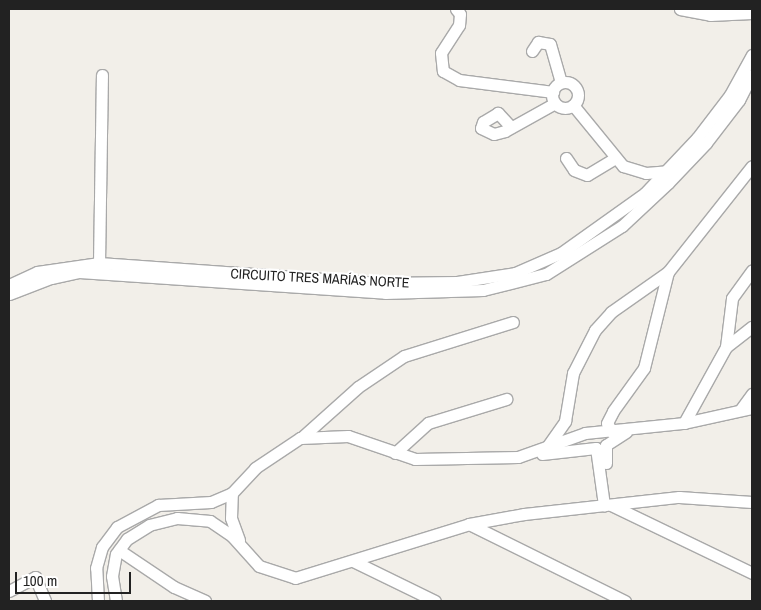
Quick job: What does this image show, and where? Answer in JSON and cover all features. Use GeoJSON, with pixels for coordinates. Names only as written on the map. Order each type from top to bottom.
{"type":"FeatureCollection","features":[{"type":"Feature","properties":{"kind":"street"},"geometry":{"type":"LineString","coordinates":[[456,9],[460,14],[459,25],[441,54],[443,71],[459,80],[554,97],[566,108],[573,105],[578,97],[576,88],[561,82]]}},
{"type":"Feature","properties":{"kind":"street"},"geometry":{"type":"LineString","coordinates":[[680,9],[710,15],[750,16]]}},
{"type":"Feature","properties":{"kind":"street"},"geometry":{"type":"LineString","coordinates":[[510,126],[554,97],[561,82],[550,44],[538,42],[532,51]]}},
{"type":"Feature","properties":{"kind":"street","name":"CIRCUITO TRES MARÍAS NORTE"},"geometry":{"type":"LineString","coordinates":[[9,294],[38,277],[79,272],[324,286],[483,290],[546,274],[622,226],[706,143],[735,97],[752,56]]}},
{"type":"Feature","properties":{"kind":"street"},"geometry":{"type":"LineString","coordinates":[[99,263],[102,75]]}},
{"type":"Feature","properties":{"kind":"street","name":"CIRCUITO TRES MARÍAS NORTE"},"geometry":{"type":"LineString","coordinates":[[9,285],[99,263],[324,286],[457,282],[515,272],[561,254],[595,232],[667,171],[735,97],[752,75]]}},
{"type":"Feature","properties":{"kind":"street"},"geometry":{"type":"LineString","coordinates":[[573,105],[615,158],[633,171],[667,171]]}},
{"type":"Feature","properties":{"kind":"street"},"geometry":{"type":"LineString","coordinates":[[566,158],[574,170],[586,175],[615,158]]}},
{"type":"Feature","properties":{"kind":"street"},"geometry":{"type":"LineString","coordinates":[[537,453],[565,421],[573,373],[595,330],[612,312],[668,272],[752,166]]}},
{"type":"Feature","properties":{"kind":"street"},"geometry":{"type":"LineString","coordinates":[[684,423],[726,347],[732,298],[752,270]]}},
{"type":"Feature","properties":{"kind":"street"},"geometry":{"type":"LineString","coordinates":[[612,432],[607,423],[612,412],[644,368],[668,272]]}},
{"type":"Feature","properties":{"kind":"street"},"geometry":{"type":"LineString","coordinates":[[98,601],[96,568],[102,547],[117,527],[158,505],[211,502],[232,493],[242,479],[266,459],[300,438],[358,387],[404,356],[512,322]]}},
{"type":"Feature","properties":{"kind":"street"},"geometry":{"type":"LineString","coordinates":[[726,347],[752,326]]}},
{"type":"Feature","properties":{"kind":"street"},"geometry":{"type":"LineString","coordinates":[[537,453],[586,433],[627,432],[684,423],[747,408],[752,394]]}},
{"type":"Feature","properties":{"kind":"street"},"geometry":{"type":"LineString","coordinates":[[395,453],[428,424],[506,399]]}},
{"type":"Feature","properties":{"kind":"street"},"geometry":{"type":"LineString","coordinates":[[608,505],[606,445],[627,432]]}},
{"type":"Feature","properties":{"kind":"street"},"geometry":{"type":"LineString","coordinates":[[300,438],[348,436],[415,460],[596,448],[608,505]]}},
{"type":"Feature","properties":{"kind":"street"},"geometry":{"type":"LineString","coordinates":[[232,493],[231,518],[243,550]]}},
{"type":"Feature","properties":{"kind":"street"},"geometry":{"type":"LineString","coordinates":[[116,601],[112,576],[119,550],[149,525],[177,518],[210,521],[232,536],[259,566],[295,578],[469,524],[679,497],[752,502]]}},
{"type":"Feature","properties":{"kind":"street"},"geometry":{"type":"LineString","coordinates":[[608,505],[752,574]]}},
{"type":"Feature","properties":{"kind":"street"},"geometry":{"type":"LineString","coordinates":[[469,524],[625,601]]}},
{"type":"Feature","properties":{"kind":"street"},"geometry":{"type":"LineString","coordinates":[[119,550],[174,587],[205,601]]}},
{"type":"Feature","properties":{"kind":"street"},"geometry":{"type":"LineString","coordinates":[[353,561],[435,601]]}},
{"type":"Feature","properties":{"kind":"street"},"geometry":{"type":"LineString","coordinates":[[9,591],[35,577],[44,601]]}}]}
